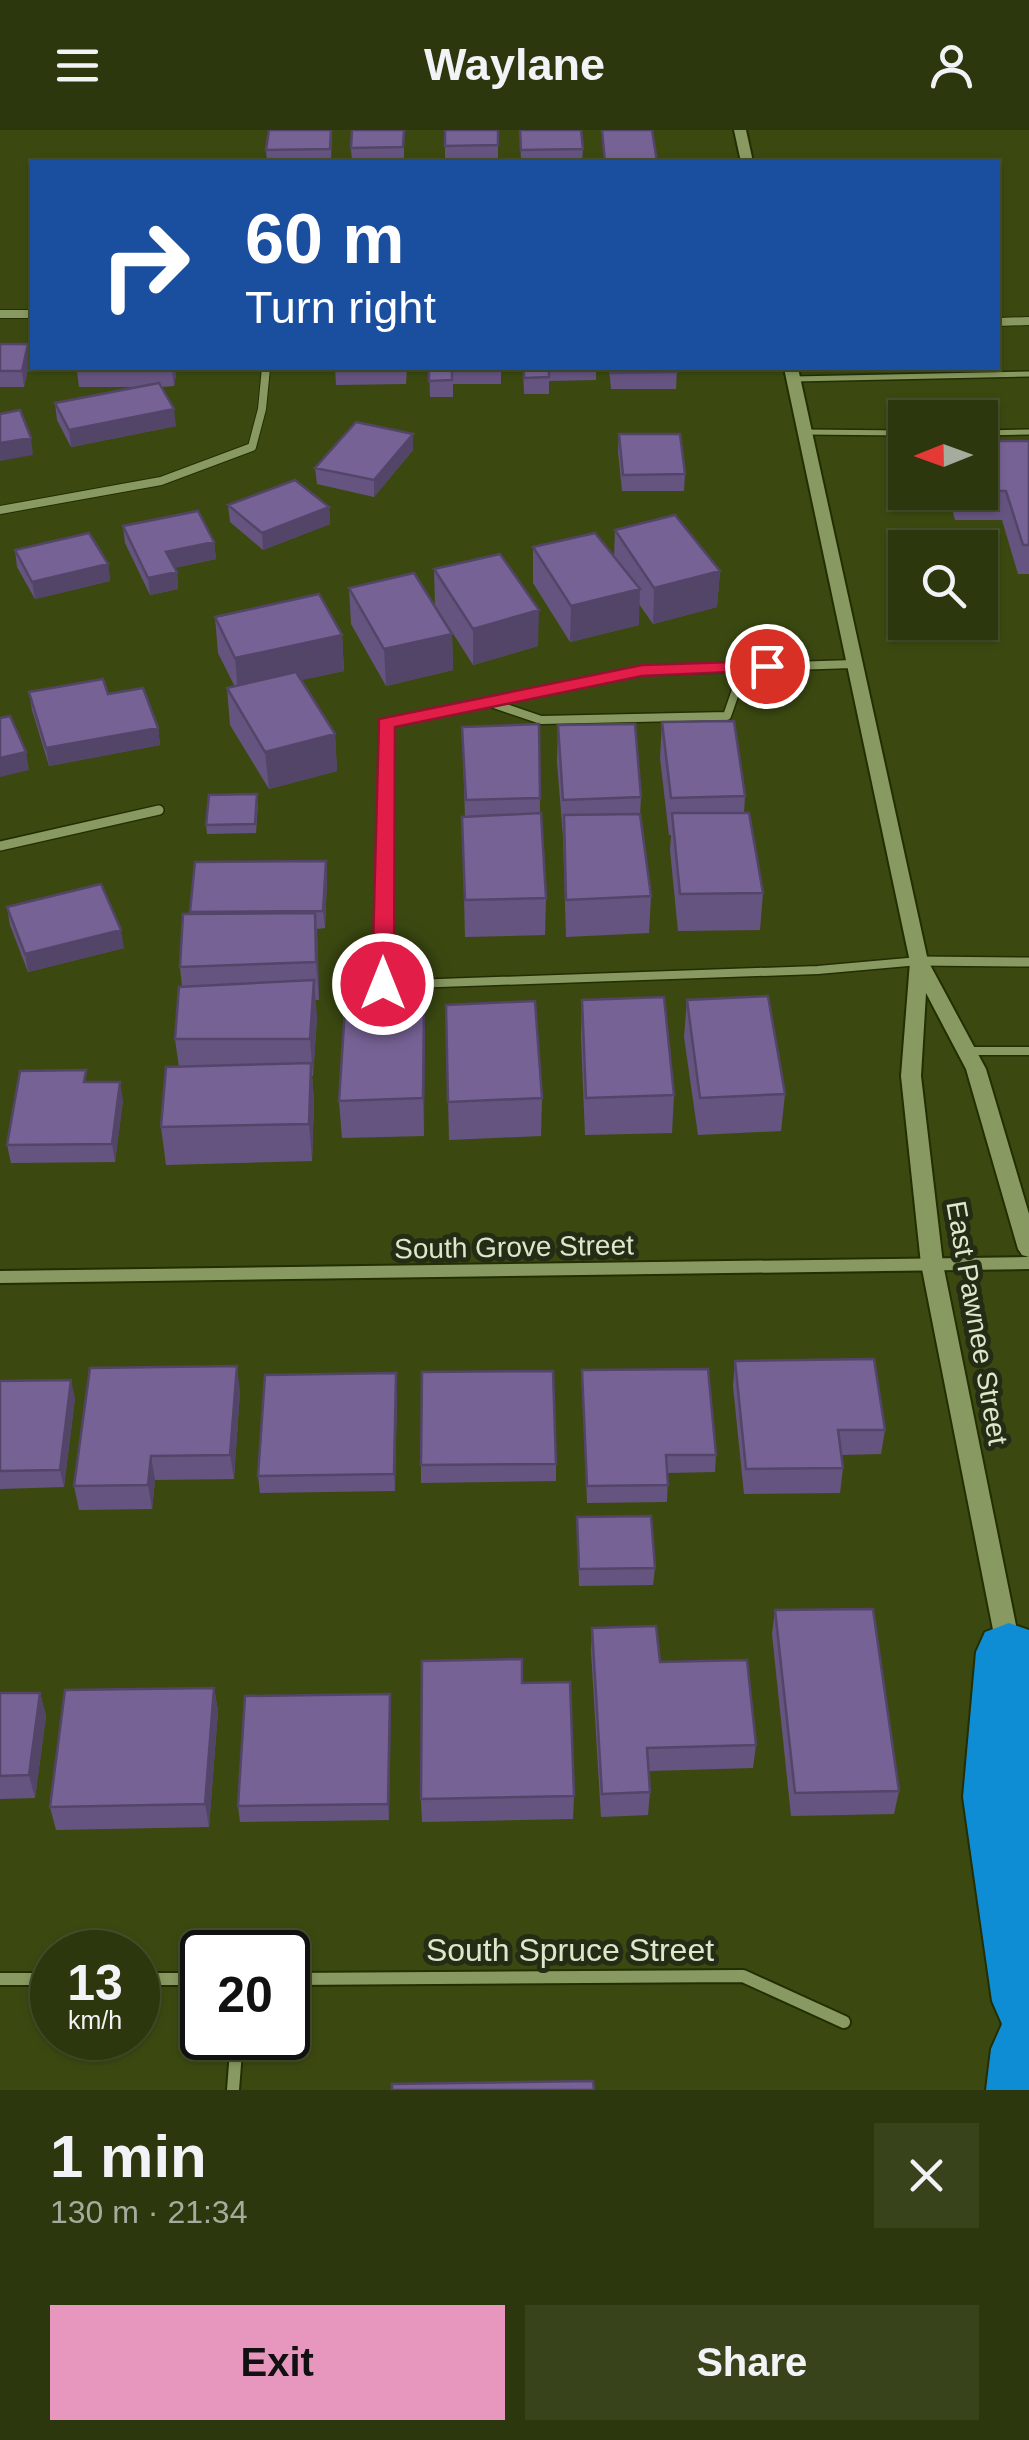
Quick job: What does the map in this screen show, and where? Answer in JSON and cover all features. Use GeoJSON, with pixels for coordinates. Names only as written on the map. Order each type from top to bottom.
{"type":"FeatureCollection","features":[{"type":"Feature","properties":{"kind":"highway"},"geometry":{"type":"LineString","coordinates":[[1010,1652],[998,1797],[1029,2001]]}},
{"type":"Feature","properties":{"kind":"highway"},"geometry":{"type":"LineString","coordinates":[[1024,2090],[1029,2049]]}},
{"type":"Feature","properties":{"kind":"main road"},"geometry":{"type":"LineString","coordinates":[[740,130],[747,160]]}},
{"type":"Feature","properties":{"kind":"main road","name":"East Pawnee Street"},"geometry":{"type":"LineString","coordinates":[[792,374],[919,961],[976,1069],[1021,1195],[1029,1249]]}},
{"type":"Feature","properties":{"kind":"main road","name":"East Pawnee Street"},"geometry":{"type":"LineString","coordinates":[[919,961],[910,1076],[932,1264],[1029,1750]]}},
{"type":"Feature","properties":{"kind":"street"},"geometry":{"type":"LineString","coordinates":[[0,314],[30,314]]}},
{"type":"Feature","properties":{"kind":"street"},"geometry":{"type":"LineString","coordinates":[[1000,322],[1029,321]]}},
{"type":"Feature","properties":{"kind":"street"},"geometry":{"type":"LineString","coordinates":[[0,510],[161,479],[229,460],[252,446],[262,409],[266,370]]}},
{"type":"Feature","properties":{"kind":"street"},"geometry":{"type":"LineString","coordinates":[[0,846],[160,810]]}},
{"type":"Feature","properties":{"kind":"street"},"geometry":{"type":"LineString","coordinates":[[919,961],[1029,962]]}},
{"type":"Feature","properties":{"kind":"street","name":"South Grove Street"},"geometry":{"type":"LineString","coordinates":[[0,1277],[1029,1263]]}},
{"type":"Feature","properties":{"kind":"street","name":"South Spruce Street"},"geometry":{"type":"LineString","coordinates":[[310,1979],[744,1976],[844,2022]]}},
{"type":"Feature","properties":{"kind":"street"},"geometry":{"type":"LineString","coordinates":[[0,1979],[30,1979]]}},
{"type":"Feature","properties":{"kind":"street"},"geometry":{"type":"LineString","coordinates":[[233,2090],[235,2060]]}},
{"type":"Feature","properties":{"kind":"lane"},"geometry":{"type":"LineString","coordinates":[[792,374],[1029,374]]}},
{"type":"Feature","properties":{"kind":"lane"},"geometry":{"type":"LineString","coordinates":[[805,432],[888,432]]}},
{"type":"Feature","properties":{"kind":"lane"},"geometry":{"type":"LineString","coordinates":[[998,433],[1029,432]]}},
{"type":"Feature","properties":{"kind":"lane"},"geometry":{"type":"LineString","coordinates":[[855,664],[642,670],[386,724],[383,984],[818,970],[919,961]]}},
{"type":"Feature","properties":{"kind":"lane"},"geometry":{"type":"LineString","coordinates":[[487,702],[541,720],[727,716],[744,667]]}},
{"type":"Feature","properties":{"kind":"lane"},"geometry":{"type":"LineString","coordinates":[[967,1051],[1029,1051]]}},
{"type":"Feature","properties":{"kind":"building"},"geometry":{"type":"Polygon","coordinates":[[[269,130],[331,130],[330,149],[266,150],[269,130]]]}},
{"type":"Feature","properties":{"kind":"building"},"geometry":{"type":"Polygon","coordinates":[[[352,130],[404,130],[403,147],[351,148],[352,130]]]}},
{"type":"Feature","properties":{"kind":"building"},"geometry":{"type":"Polygon","coordinates":[[[445,130],[498,130],[498,145],[445,146],[445,130]]]}},
{"type":"Feature","properties":{"kind":"building"},"geometry":{"type":"Polygon","coordinates":[[[520,130],[581,130],[583,149],[521,150],[520,130]]]}},
{"type":"Feature","properties":{"kind":"building"},"geometry":{"type":"Polygon","coordinates":[[[602,130],[652,130],[657,160],[605,160],[602,130]]]}},
{"type":"Feature","properties":{"kind":"building"},"geometry":{"type":"Polygon","coordinates":[[[0,344],[28,344],[22,371],[0,371],[0,344]]]}},
{"type":"Feature","properties":{"kind":"building"},"geometry":{"type":"Polygon","coordinates":[[[429,370],[452,370],[452,380],[429,381],[429,370]]]}},
{"type":"Feature","properties":{"kind":"building"},"geometry":{"type":"Polygon","coordinates":[[[524,370],[549,370],[549,377],[524,378],[524,370]]]}},
{"type":"Feature","properties":{"kind":"building"},"geometry":{"type":"Polygon","coordinates":[[[611,370],[677,370],[677,372],[611,370]]]}},
{"type":"Feature","properties":{"kind":"building"},"geometry":{"type":"Polygon","coordinates":[[[159,383],[174,409],[69,430],[55,403],[159,383]]]}},
{"type":"Feature","properties":{"kind":"building"},"geometry":{"type":"Polygon","coordinates":[[[20,410],[31,438],[0,443],[0,414],[20,410]]]}},
{"type":"Feature","properties":{"kind":"building"},"geometry":{"type":"Polygon","coordinates":[[[356,422],[413,434],[374,480],[315,468],[356,422]]]}},
{"type":"Feature","properties":{"kind":"building"},"geometry":{"type":"Polygon","coordinates":[[[619,434],[680,434],[685,474],[623,475],[619,434]]]}},
{"type":"Feature","properties":{"kind":"building"},"geometry":{"type":"Polygon","coordinates":[[[998,441],[1029,441],[1029,545],[1023,545],[1006,491],[998,491],[998,441]]]}},
{"type":"Feature","properties":{"kind":"building"},"geometry":{"type":"Polygon","coordinates":[[[295,480],[329,507],[262,533],[228,505],[295,480]]]}},
{"type":"Feature","properties":{"kind":"building"},"geometry":{"type":"Polygon","coordinates":[[[198,511],[214,542],[166,552],[177,572],[148,578],[123,526],[198,511]]]}},
{"type":"Feature","properties":{"kind":"building"},"geometry":{"type":"Polygon","coordinates":[[[675,515],[720,571],[654,588],[615,530],[675,515]]]}},
{"type":"Feature","properties":{"kind":"building"},"geometry":{"type":"Polygon","coordinates":[[[89,533],[108,564],[32,582],[15,550],[89,533]]]}},
{"type":"Feature","properties":{"kind":"building"},"geometry":{"type":"Polygon","coordinates":[[[595,533],[640,589],[571,606],[533,547],[595,533]]]}},
{"type":"Feature","properties":{"kind":"building"},"geometry":{"type":"Polygon","coordinates":[[[500,554],[539,610],[473,629],[434,569],[500,554]]]}},
{"type":"Feature","properties":{"kind":"building"},"geometry":{"type":"Polygon","coordinates":[[[414,573],[452,634],[384,649],[349,588],[414,573]]]}},
{"type":"Feature","properties":{"kind":"building"},"geometry":{"type":"Polygon","coordinates":[[[319,594],[342,635],[235,658],[215,617],[319,594]]]}},
{"type":"Feature","properties":{"kind":"building"},"geometry":{"type":"Polygon","coordinates":[[[296,672],[335,734],[265,752],[227,688],[296,672]]]}},
{"type":"Feature","properties":{"kind":"building"},"geometry":{"type":"Polygon","coordinates":[[[103,679],[108,694],[143,688],[158,728],[46,748],[29,692],[103,679]]]}},
{"type":"Feature","properties":{"kind":"building"},"geometry":{"type":"Polygon","coordinates":[[[10,716],[26,752],[0,758],[0,718],[10,716]]]}},
{"type":"Feature","properties":{"kind":"building"},"geometry":{"type":"Polygon","coordinates":[[[734,721],[745,796],[671,798],[662,722],[734,721]]]}},
{"type":"Feature","properties":{"kind":"building"},"geometry":{"type":"Polygon","coordinates":[[[539,724],[540,798],[466,800],[462,727],[539,724]]]}},
{"type":"Feature","properties":{"kind":"building"},"geometry":{"type":"Polygon","coordinates":[[[635,724],[641,797],[563,800],[558,725],[635,724]]]}},
{"type":"Feature","properties":{"kind":"building"},"geometry":{"type":"Polygon","coordinates":[[[257,794],[255,824],[206,825],[209,795],[257,794]]]}},
{"type":"Feature","properties":{"kind":"building"},"geometry":{"type":"Polygon","coordinates":[[[541,813],[546,898],[465,900],[462,817],[541,813]]]}},
{"type":"Feature","properties":{"kind":"building"},"geometry":{"type":"Polygon","coordinates":[[[672,813],[749,813],[763,893],[680,894],[672,813]]]}},
{"type":"Feature","properties":{"kind":"building"},"geometry":{"type":"Polygon","coordinates":[[[640,814],[651,896],[566,900],[564,815],[640,814]]]}},
{"type":"Feature","properties":{"kind":"building"},"geometry":{"type":"Polygon","coordinates":[[[326,861],[323,911],[190,912],[195,862],[326,861]]]}},
{"type":"Feature","properties":{"kind":"building"},"geometry":{"type":"Polygon","coordinates":[[[101,884],[121,930],[25,954],[7,907],[101,884]]]}},
{"type":"Feature","properties":{"kind":"building"},"geometry":{"type":"Polygon","coordinates":[[[315,913],[316,962],[180,967],[183,914],[315,913]]]}},
{"type":"Feature","properties":{"kind":"building"},"geometry":{"type":"Polygon","coordinates":[[[314,980],[310,1039],[175,1039],[179,987],[314,980]]]}},
{"type":"Feature","properties":{"kind":"building"},"geometry":{"type":"Polygon","coordinates":[[[768,996],[785,1094],[700,1098],[687,1000],[768,996]]]}},
{"type":"Feature","properties":{"kind":"building"},"geometry":{"type":"Polygon","coordinates":[[[664,997],[674,1095],[586,1098],[582,1000],[664,997]]]}},
{"type":"Feature","properties":{"kind":"building"},"geometry":{"type":"Polygon","coordinates":[[[535,1001],[542,1098],[448,1102],[446,1005],[535,1001]]]}},
{"type":"Feature","properties":{"kind":"building"},"geometry":{"type":"Polygon","coordinates":[[[424,1007],[423,1098],[339,1101],[345,1009],[424,1007]]]}},
{"type":"Feature","properties":{"kind":"building"},"geometry":{"type":"Polygon","coordinates":[[[311,1063],[309,1124],[161,1127],[166,1067],[311,1063]]]}},
{"type":"Feature","properties":{"kind":"building"},"geometry":{"type":"Polygon","coordinates":[[[86,1070],[84,1082],[120,1082],[112,1144],[7,1145],[20,1071],[86,1070]]]}},
{"type":"Feature","properties":{"kind":"building"},"geometry":{"type":"Polygon","coordinates":[[[874,1359],[885,1430],[838,1430],[843,1468],[746,1469],[735,1361],[874,1359]]]}},
{"type":"Feature","properties":{"kind":"building"},"geometry":{"type":"Polygon","coordinates":[[[237,1366],[230,1455],[151,1456],[148,1485],[74,1486],[90,1368],[237,1366]]]}},
{"type":"Feature","properties":{"kind":"building"},"geometry":{"type":"Polygon","coordinates":[[[708,1369],[716,1455],[666,1455],[668,1485],[587,1486],[582,1370],[708,1369]]]}},
{"type":"Feature","properties":{"kind":"building"},"geometry":{"type":"Polygon","coordinates":[[[553,1371],[556,1464],[421,1465],[422,1372],[553,1371]]]}},
{"type":"Feature","properties":{"kind":"building"},"geometry":{"type":"Polygon","coordinates":[[[396,1373],[394,1474],[258,1476],[265,1375],[396,1373]]]}},
{"type":"Feature","properties":{"kind":"building"},"geometry":{"type":"Polygon","coordinates":[[[71,1380],[60,1470],[0,1471],[0,1381],[71,1380]]]}},
{"type":"Feature","properties":{"kind":"building"},"geometry":{"type":"Polygon","coordinates":[[[651,1516],[655,1568],[579,1569],[577,1517],[651,1516]]]}},
{"type":"Feature","properties":{"kind":"building"},"geometry":{"type":"Polygon","coordinates":[[[873,1609],[899,1791],[795,1793],[775,1610],[873,1609]]]}},
{"type":"Feature","properties":{"kind":"building"},"geometry":{"type":"Polygon","coordinates":[[[656,1626],[660,1662],[747,1660],[756,1745],[647,1748],[650,1792],[602,1794],[592,1628],[656,1626]]]}},
{"type":"Feature","properties":{"kind":"building"},"geometry":{"type":"Polygon","coordinates":[[[522,1659],[522,1683],[570,1682],[574,1796],[421,1799],[422,1661],[522,1659]]]}},
{"type":"Feature","properties":{"kind":"building"},"geometry":{"type":"Polygon","coordinates":[[[214,1688],[205,1804],[50,1807],[65,1690],[214,1688]]]}},
{"type":"Feature","properties":{"kind":"building"},"geometry":{"type":"Polygon","coordinates":[[[0,1693],[40,1693],[29,1775],[0,1776],[0,1693]]]}},
{"type":"Feature","properties":{"kind":"building"},"geometry":{"type":"Polygon","coordinates":[[[390,1694],[388,1804],[238,1806],[245,1696],[390,1694]]]}},
{"type":"Feature","properties":{"kind":"building"},"geometry":{"type":"Polygon","coordinates":[[[593,2081],[594,2090],[392,2090],[392,2084],[593,2081]]]}},
{"type":"Feature","properties":{"kind":"route"},"geometry":{"type":"LineString","coordinates":[[383,984],[386,724],[642,670],[767,666]]}}]}
